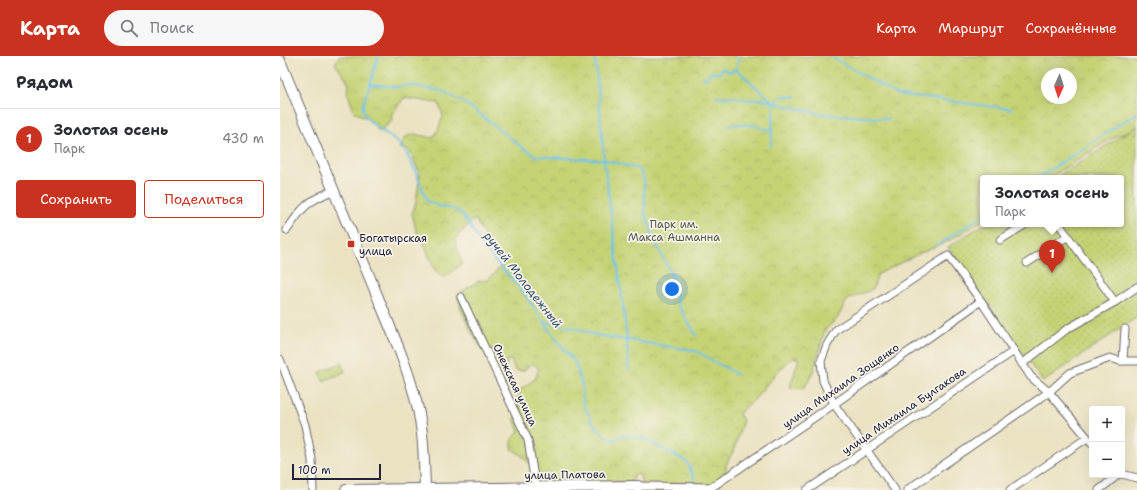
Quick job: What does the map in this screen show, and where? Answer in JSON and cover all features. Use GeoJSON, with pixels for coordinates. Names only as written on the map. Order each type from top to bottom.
{"type":"FeatureCollection","features":[{"type":"Feature","properties":{"kind":"street"},"geometry":{"type":"LineString","coordinates":[[280,62],[401,354],[414,391],[421,430],[425,489]]}},
{"type":"Feature","properties":{"kind":"street"},"geometry":{"type":"LineString","coordinates":[[287,230],[300,210],[315,198],[334,190]]}},
{"type":"Feature","properties":{"kind":"street"},"geometry":{"type":"LineString","coordinates":[[1000,240],[1021,227]]}},
{"type":"Feature","properties":{"kind":"street"},"geometry":{"type":"LineString","coordinates":[[1061,227],[1115,302]]}},
{"type":"Feature","properties":{"kind":"street"},"geometry":{"type":"LineString","coordinates":[[1027,263],[1068,236]]}},
{"type":"Feature","properties":{"kind":"street"},"geometry":{"type":"LineString","coordinates":[[895,490],[834,404],[823,381],[821,361],[827,345],[836,330],[948,256],[981,301],[1031,377],[1049,392],[1089,439]]}},
{"type":"Feature","properties":{"kind":"street"},"geometry":{"type":"LineString","coordinates":[[1022,364],[1067,329],[1115,302],[1137,287]]}},
{"type":"Feature","properties":{"kind":"street","name":"Онежская улица"},"geometry":{"type":"LineString","coordinates":[[461,297],[528,440],[536,488]]}},
{"type":"Feature","properties":{"kind":"street","name":"улица Михаила Зощенко"},"geometry":{"type":"LineString","coordinates":[[712,487],[981,301]]}},
{"type":"Feature","properties":{"kind":"street"},"geometry":{"type":"LineString","coordinates":[[1123,361],[1125,329]]}},
{"type":"Feature","properties":{"kind":"street","name":"улица Михаила Булгакова"},"geometry":{"type":"LineString","coordinates":[[807,490],[1014,351]]}},
{"type":"Feature","properties":{"kind":"street"},"geometry":{"type":"LineString","coordinates":[[907,490],[1049,392],[1070,373],[1110,358],[1123,361],[1137,361]]}},
{"type":"Feature","properties":{"kind":"street"},"geometry":{"type":"LineString","coordinates":[[280,359],[305,425],[312,459],[313,490]]}},
{"type":"Feature","properties":{"kind":"street"},"geometry":{"type":"LineString","coordinates":[[1010,490],[1089,441]]}},
{"type":"Feature","properties":{"kind":"street"},"geometry":{"type":"LineString","coordinates":[[1125,475],[1137,478]]}},
{"type":"Feature","properties":{"kind":"street"},"geometry":{"type":"LineString","coordinates":[[1099,490],[1114,478]]}},
{"type":"Feature","properties":{"kind":"street","name":"улица Платова"},"geometry":{"type":"LineString","coordinates":[[346,490],[712,487]]}},
{"type":"Feature","properties":{"kind":"green space","name":"Парк им. Макса Ашманна"},"geometry":{"type":"Polygon","coordinates":[[[339,56],[1137,56],[1137,128],[1112,138],[1054,175],[980,175],[980,222],[949,241],[916,255],[878,274],[873,289],[847,300],[837,319],[825,330],[814,369],[810,379],[803,389],[790,387],[799,358],[792,358],[775,374],[755,399],[744,408],[739,414],[743,420],[735,447],[726,465],[726,474],[720,484],[696,490],[643,490],[640,475],[634,474],[631,482],[543,483],[535,469],[521,455],[512,449],[512,439],[519,432],[515,421],[518,397],[521,389],[535,379],[539,368],[532,363],[523,371],[515,370],[511,360],[507,360],[506,369],[511,385],[501,388],[485,353],[472,334],[463,314],[457,295],[478,281],[488,280],[503,264],[493,251],[475,219],[455,240],[462,264],[444,278],[434,269],[427,250],[416,230],[412,213],[416,203],[420,174],[409,150],[400,148],[406,137],[414,134],[433,138],[438,130],[443,116],[439,103],[404,98],[391,115],[392,121],[379,131],[370,120],[354,112],[348,94],[349,84],[335,64],[339,56]]]}},
{"type":"Feature","properties":{"kind":"green space"},"geometry":{"type":"Polygon","coordinates":[[[1137,126],[1137,317],[1043,382],[948,247],[980,227],[1124,227],[1124,175],[1061,175],[1137,126]]]}},
{"type":"Feature","properties":{"kind":"green space"},"geometry":{"type":"Polygon","coordinates":[[[341,363],[345,372],[323,381],[320,372],[341,363]]]}},
{"type":"Feature","properties":{"kind":"waterway","name":"ручей Молодежный"},"geometry":{"type":"LineString","coordinates":[[379,56],[364,100],[364,114],[371,123],[397,142],[408,156],[427,201],[441,207],[458,210],[467,221],[483,247],[519,287],[558,342],[575,362],[582,386],[583,404],[593,423],[604,435],[614,440],[622,435],[643,438],[687,462],[693,475],[695,485]]}},
{"type":"Feature","properties":{"kind":"waterway"},"geometry":{"type":"LineString","coordinates":[[595,56],[604,160],[626,329],[629,370]]}},
{"type":"Feature","properties":{"kind":"waterway"},"geometry":{"type":"LineString","coordinates":[[739,56],[736,69],[774,103],[822,114],[890,119]]}},
{"type":"Feature","properties":{"kind":"waterway"},"geometry":{"type":"LineString","coordinates":[[830,56],[898,95],[1012,109]]}},
{"type":"Feature","properties":{"kind":"waterway"},"geometry":{"type":"LineString","coordinates":[[702,76],[706,79],[711,72],[719,74],[722,68],[730,72],[736,69]]}},
{"type":"Feature","properties":{"kind":"waterway"},"geometry":{"type":"LineString","coordinates":[[370,84],[396,87],[412,85],[445,92],[469,106],[523,148],[536,156],[605,160],[639,169],[644,180],[645,214],[653,237],[672,276],[679,307],[696,335]]}},
{"type":"Feature","properties":{"kind":"waterway"},"geometry":{"type":"LineString","coordinates":[[716,96],[726,98],[732,96],[748,100],[757,99],[773,102]]}},
{"type":"Feature","properties":{"kind":"waterway"},"geometry":{"type":"LineString","coordinates":[[771,146],[774,103],[783,96],[795,97]]}},
{"type":"Feature","properties":{"kind":"waterway"},"geometry":{"type":"LineString","coordinates":[[1043,175],[1137,113]]}},
{"type":"Feature","properties":{"kind":"waterway"},"geometry":{"type":"LineString","coordinates":[[727,126],[746,124],[772,130]]}},
{"type":"Feature","properties":{"kind":"waterway"},"geometry":{"type":"LineString","coordinates":[[936,246],[980,217]]}},
{"type":"Feature","properties":{"kind":"waterway"},"geometry":{"type":"LineString","coordinates":[[544,322],[572,327],[596,335],[691,350],[698,352],[736,374]]}},
{"type":"Feature","properties":{"kind":"place","name":"Богатырская улица"},"geometry":{"type":"Point","coordinates":[351,244]}},
{"type":"Feature","properties":{"kind":"place","name":"Золотая осень"},"geometry":{"type":"Point","coordinates":[1052,273]}}]}
